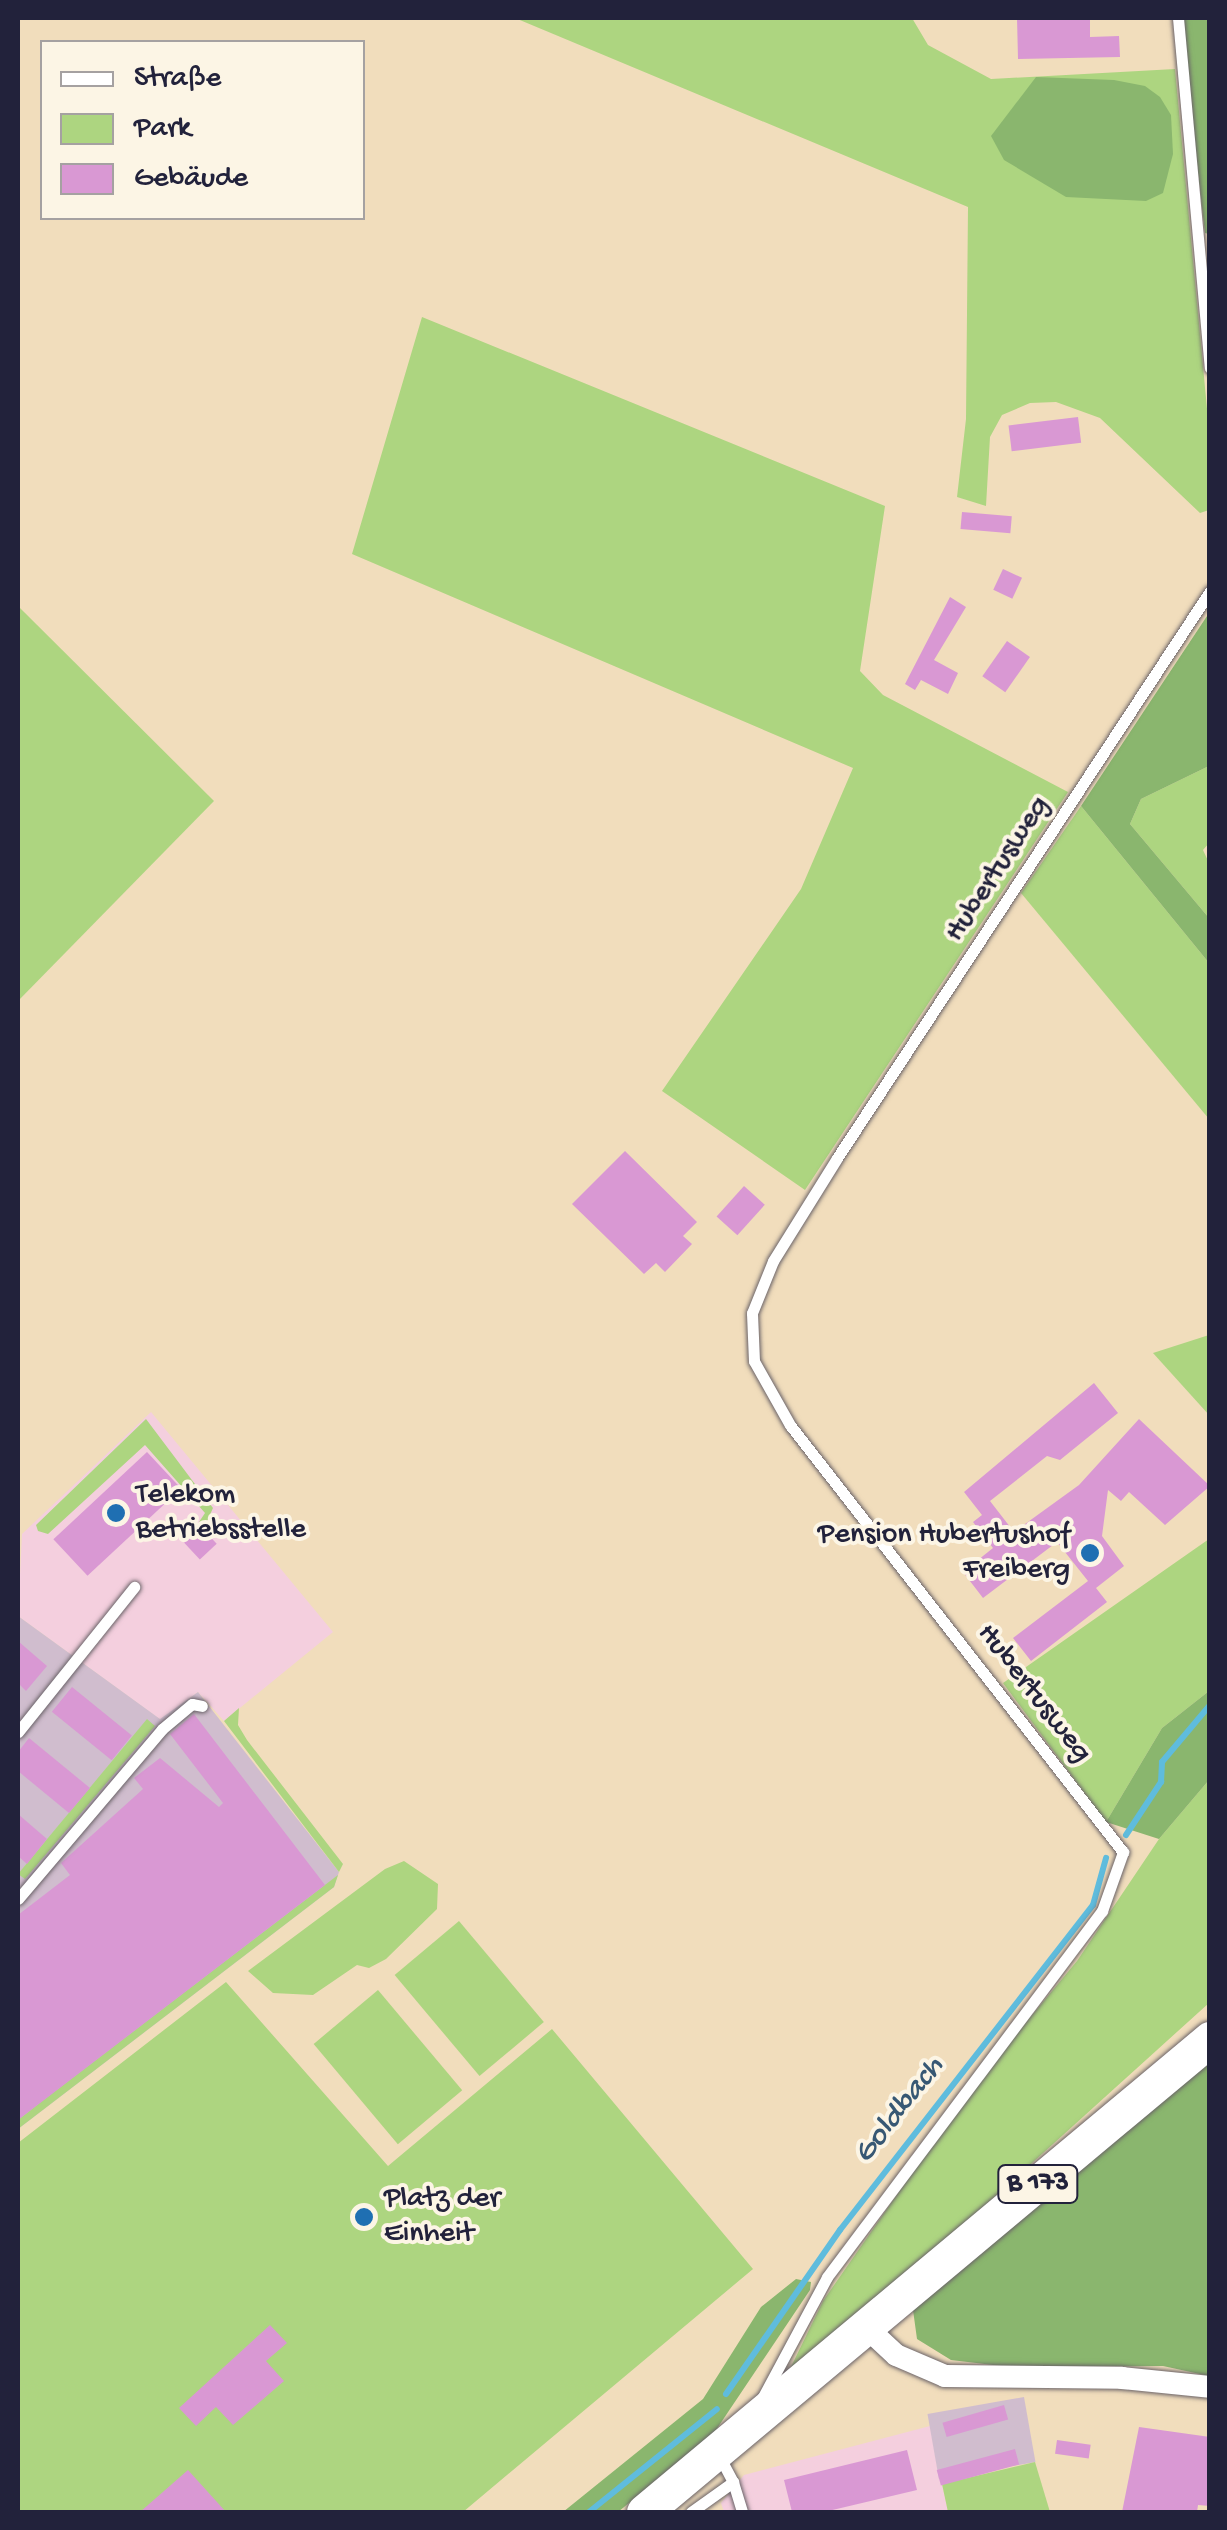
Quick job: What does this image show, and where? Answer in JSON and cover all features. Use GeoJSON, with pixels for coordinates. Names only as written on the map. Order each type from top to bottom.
{"type":"FeatureCollection","features":[{"type":"Feature","properties":{"kind":"main road","name":"B 173"},"geometry":{"type":"LineString","coordinates":[[644,2512],[725,2467],[758,2416],[1210,2039]]}},
{"type":"Feature","properties":{"kind":"street"},"geometry":{"type":"LineString","coordinates":[[867,2328],[896,2354],[945,2376],[1122,2378],[1210,2387]]}},
{"type":"Feature","properties":{"kind":"lane"},"geometry":{"type":"LineString","coordinates":[[1178,18],[1210,368]]}},
{"type":"Feature","properties":{"kind":"lane","name":"Hubertusweg"},"geometry":{"type":"LineString","coordinates":[[758,2416],[767,2382],[826,2277],[1102,1911],[1123,1852],[790,1425],[754,1360],[752,1313],[773,1260],[837,1158],[1210,591]]}},
{"type":"Feature","properties":{"kind":"lane"},"geometry":{"type":"LineString","coordinates":[[18,1732],[134,1587]]}},
{"type":"Feature","properties":{"kind":"lane"},"geometry":{"type":"LineString","coordinates":[[18,1899],[162,1728],[192,1704],[202,1706]]}},
{"type":"Feature","properties":{"kind":"lane"},"geometry":{"type":"LineString","coordinates":[[691,2512],[725,2467]]}},
{"type":"Feature","properties":{"kind":"lane"},"geometry":{"type":"LineString","coordinates":[[725,2467],[742,2512]]}},
{"type":"Feature","properties":{"kind":"shaded area"},"geometry":{"type":"Polygon","coordinates":[[[151,1412],[333,1632],[224,1721],[198,1692],[161,1720],[18,1616],[22,1534],[151,1412]]]}},
{"type":"Feature","properties":{"kind":"shaded area"},"geometry":{"type":"Polygon","coordinates":[[[18,1616],[160,1719],[198,1692],[339,1872],[334,1887],[18,2129],[18,1616]]]}},
{"type":"Feature","properties":{"kind":"shaded area"},"geometry":{"type":"Polygon","coordinates":[[[1024,2397],[1035,2462],[939,2479],[927,2414],[1024,2397]]]}},
{"type":"Feature","properties":{"kind":"shaded area"},"geometry":{"type":"Polygon","coordinates":[[[930,2426],[948,2512],[724,2512],[721,2503],[744,2475],[930,2426]]]}},
{"type":"Feature","properties":{"kind":"green space"},"geometry":{"type":"Polygon","coordinates":[[[515,18],[912,18],[928,45],[991,79],[1175,69],[1209,430],[1209,510],[1200,513],[1100,418],[1056,402],[1030,403],[1002,415],[990,437],[986,506],[957,497],[966,419],[968,207],[515,18]]]}},
{"type":"Feature","properties":{"kind":"green space"},"geometry":{"type":"Polygon","coordinates":[[[1180,18],[1209,18],[1209,234],[1205,233],[1180,18]]]}},
{"type":"Feature","properties":{"kind":"green space"},"geometry":{"type":"Polygon","coordinates":[[[1036,77],[1114,80],[1145,86],[1160,97],[1171,115],[1173,154],[1163,193],[1146,201],[1066,197],[1004,160],[991,136],[1036,77]]]}},
{"type":"Feature","properties":{"kind":"green space"},"geometry":{"type":"Polygon","coordinates":[[[422,317],[885,506],[860,671],[883,695],[1068,792],[805,1190],[662,1091],[801,889],[853,768],[352,554],[422,317]]]}},
{"type":"Feature","properties":{"kind":"green space"},"geometry":{"type":"Polygon","coordinates":[[[18,606],[214,801],[18,1001],[18,606]]]}},
{"type":"Feature","properties":{"kind":"green space"},"geometry":{"type":"Polygon","coordinates":[[[1209,613],[1209,766],[1141,799],[1130,824],[1209,918],[1209,963],[1081,806],[1209,613]]]}},
{"type":"Feature","properties":{"kind":"green space"},"geometry":{"type":"Polygon","coordinates":[[[1209,766],[1209,843],[1203,850],[1209,863],[1209,918],[1130,824],[1141,799],[1209,766]]]}},
{"type":"Feature","properties":{"kind":"green space"},"geometry":{"type":"Polygon","coordinates":[[[1081,806],[1209,963],[1209,1119],[1021,893],[1081,806]]]}},
{"type":"Feature","properties":{"kind":"green space"},"geometry":{"type":"Polygon","coordinates":[[[1210,1335],[1209,1415],[1153,1353],[1210,1335]]]}},
{"type":"Feature","properties":{"kind":"green space"},"geometry":{"type":"Polygon","coordinates":[[[146,1419],[213,1508],[205,1526],[199,1522],[205,1513],[145,1445],[48,1534],[38,1531],[36,1525],[146,1419]]]}},
{"type":"Feature","properties":{"kind":"green space"},"geometry":{"type":"Polygon","coordinates":[[[1209,1539],[1209,1691],[1162,1728],[1106,1822],[1003,1683],[1209,1539]]]}},
{"type":"Feature","properties":{"kind":"green space"},"geometry":{"type":"Polygon","coordinates":[[[1209,1691],[1209,1780],[1159,1839],[1106,1822],[1162,1728],[1209,1691]]]}},
{"type":"Feature","properties":{"kind":"green space"},"geometry":{"type":"Polygon","coordinates":[[[239,1708],[238,1725],[247,1740],[343,1864],[339,1872],[224,1721],[239,1708]]]}},
{"type":"Feature","properties":{"kind":"green space"},"geometry":{"type":"Polygon","coordinates":[[[147,1719],[155,1726],[25,1879],[18,1874],[147,1719]]]}},
{"type":"Feature","properties":{"kind":"green space"},"geometry":{"type":"Polygon","coordinates":[[[1209,1780],[1209,2003],[917,2267],[789,2371],[823,2301],[969,2091],[1077,1961],[1159,1839],[1209,1780]]]}},
{"type":"Feature","properties":{"kind":"green space"},"geometry":{"type":"Polygon","coordinates":[[[404,1861],[438,1884],[437,1909],[386,1959],[369,1968],[357,1965],[313,1995],[273,1993],[248,1971],[385,1869],[404,1861]]]}},
{"type":"Feature","properties":{"kind":"green space"},"geometry":{"type":"Polygon","coordinates":[[[338,1875],[334,1887],[18,2129],[18,2120],[38,2104],[338,1875]]]}},
{"type":"Feature","properties":{"kind":"green space"},"geometry":{"type":"Polygon","coordinates":[[[459,1921],[544,2022],[480,2076],[395,1975],[459,1921]]]}},
{"type":"Feature","properties":{"kind":"green space","name":"Platz der Einheit"},"geometry":{"type":"Polygon","coordinates":[[[226,1982],[388,2166],[552,2029],[753,2269],[463,2512],[18,2512],[18,2143],[226,1982]]]}},
{"type":"Feature","properties":{"kind":"green space"},"geometry":{"type":"Polygon","coordinates":[[[378,1990],[462,2090],[398,2144],[314,2044],[378,1990]]]}},
{"type":"Feature","properties":{"kind":"green space"},"geometry":{"type":"Polygon","coordinates":[[[1209,2062],[1209,2376],[1163,2366],[1010,2367],[951,2360],[917,2339],[913,2310],[933,2291],[1209,2062]]]}},
{"type":"Feature","properties":{"kind":"green space"},"geometry":{"type":"Polygon","coordinates":[[[796,2279],[811,2282],[810,2290],[714,2433],[618,2512],[563,2512],[703,2399],[761,2307],[796,2279]]]}},
{"type":"Feature","properties":{"kind":"green space"},"geometry":{"type":"Polygon","coordinates":[[[1035,2462],[1050,2512],[948,2512],[942,2484],[1035,2462]]]}},
{"type":"Feature","properties":{"kind":"building"},"geometry":{"type":"Polygon","coordinates":[[[1017,18],[1090,18],[1090,37],[1119,36],[1120,57],[1018,59],[1017,18]]]}},
{"type":"Feature","properties":{"kind":"building"},"geometry":{"type":"Polygon","coordinates":[[[1078,417],[1081,443],[1012,451],[1009,426],[1078,417]]]}},
{"type":"Feature","properties":{"kind":"building"},"geometry":{"type":"Polygon","coordinates":[[[962,512],[1012,516],[1010,533],[961,529],[962,512]]]}},
{"type":"Feature","properties":{"kind":"building"},"geometry":{"type":"Polygon","coordinates":[[[1003,569],[1022,578],[1012,599],[993,590],[1003,569]]]}},
{"type":"Feature","properties":{"kind":"building"},"geometry":{"type":"Polygon","coordinates":[[[950,597],[966,607],[934,660],[958,673],[948,694],[921,680],[915,690],[905,684],[950,597]]]}},
{"type":"Feature","properties":{"kind":"building"},"geometry":{"type":"Polygon","coordinates":[[[1007,641],[1030,657],[1005,692],[982,676],[1007,641]]]}},
{"type":"Feature","properties":{"kind":"building"},"geometry":{"type":"Polygon","coordinates":[[[625,1151],[697,1222],[683,1236],[692,1244],[665,1272],[656,1263],[644,1274],[572,1204],[625,1151]]]}},
{"type":"Feature","properties":{"kind":"building"},"geometry":{"type":"Polygon","coordinates":[[[744,1186],[765,1205],[737,1235],[717,1216],[744,1186]]]}},
{"type":"Feature","properties":{"kind":"building"},"geometry":{"type":"Polygon","coordinates":[[[1094,1383],[1118,1413],[1060,1460],[1047,1456],[990,1501],[1014,1532],[1079,1485],[1139,1419],[1210,1486],[1165,1525],[1129,1492],[1121,1501],[1108,1490],[1102,1536],[1124,1566],[1096,1588],[1107,1602],[1031,1661],[1013,1638],[1088,1581],[1057,1542],[983,1598],[963,1572],[993,1548],[973,1522],[982,1515],[964,1492],[1094,1383]]]}},
{"type":"Feature","properties":{"kind":"building","name":"Telekom Betriebsstelle"},"geometry":{"type":"Polygon","coordinates":[[[147,1452],[181,1489],[87,1576],[53,1539],[147,1452]]]}},
{"type":"Feature","properties":{"kind":"building"},"geometry":{"type":"Polygon","coordinates":[[[201,1527],[217,1544],[200,1560],[184,1543],[201,1527]]]}},
{"type":"Feature","properties":{"kind":"building"},"geometry":{"type":"Polygon","coordinates":[[[18,1641],[47,1666],[26,1691],[18,1683],[18,1641]]]}},
{"type":"Feature","properties":{"kind":"building"},"geometry":{"type":"Polygon","coordinates":[[[72,1687],[132,1735],[112,1760],[52,1712],[72,1687]]]}},
{"type":"Feature","properties":{"kind":"building"},"geometry":{"type":"Polygon","coordinates":[[[194,1714],[325,1885],[18,2120],[18,1915],[70,1875],[61,1863],[143,1789],[134,1778],[160,1758],[219,1807],[223,1803],[170,1734],[194,1714]]]}},
{"type":"Feature","properties":{"kind":"building"},"geometry":{"type":"Polygon","coordinates":[[[29,1738],[90,1788],[69,1813],[18,1771],[18,1752],[29,1738]]]}},
{"type":"Feature","properties":{"kind":"building"},"geometry":{"type":"Polygon","coordinates":[[[18,1814],[47,1839],[27,1864],[18,1856],[18,1814]]]}},
{"type":"Feature","properties":{"kind":"building"},"geometry":{"type":"Polygon","coordinates":[[[270,2325],[287,2343],[266,2361],[284,2381],[233,2425],[216,2407],[196,2426],[179,2408],[270,2325]]]}},
{"type":"Feature","properties":{"kind":"building"},"geometry":{"type":"Polygon","coordinates":[[[1004,2405],[1008,2419],[947,2437],[942,2423],[1004,2405]]]}},
{"type":"Feature","properties":{"kind":"building"},"geometry":{"type":"Polygon","coordinates":[[[1139,2427],[1210,2437],[1210,2506],[1198,2505],[1197,2512],[1122,2512],[1139,2427]]]}},
{"type":"Feature","properties":{"kind":"building"},"geometry":{"type":"Polygon","coordinates":[[[1057,2440],[1091,2445],[1089,2459],[1055,2454],[1057,2440]]]}},
{"type":"Feature","properties":{"kind":"building"},"geometry":{"type":"Polygon","coordinates":[[[1015,2449],[1019,2464],[941,2485],[937,2470],[1015,2449]]]}},
{"type":"Feature","properties":{"kind":"building"},"geometry":{"type":"Polygon","coordinates":[[[907,2450],[917,2490],[824,2512],[792,2512],[784,2480],[907,2450]]]}},
{"type":"Feature","properties":{"kind":"building"},"geometry":{"type":"Polygon","coordinates":[[[188,2470],[226,2512],[140,2512],[188,2470]]]}},
{"type":"Feature","properties":{"kind":"waterway","name":"Goldbach"},"geometry":{"type":"LineString","coordinates":[[1126,1835],[1161,1782],[1162,1762],[1210,1705]]}},
{"type":"Feature","properties":{"kind":"waterway","name":"Goldbach"},"geometry":{"type":"LineString","coordinates":[[726,2394],[840,2230],[1093,1905],[1106,1858]]}},
{"type":"Feature","properties":{"kind":"waterway","name":"Goldbach"},"geometry":{"type":"LineString","coordinates":[[589,2512],[717,2409]]}},
{"type":"Feature","properties":{"kind":"place","name":"Telekom Betriebsstelle"},"geometry":{"type":"Point","coordinates":[116,1513]}},
{"type":"Feature","properties":{"kind":"place","name":"Pension Hubertushof Freiberg"},"geometry":{"type":"Point","coordinates":[1090,1553]}},
{"type":"Feature","properties":{"kind":"place","name":"Platz der Einheit"},"geometry":{"type":"Point","coordinates":[364,2217]}}]}
